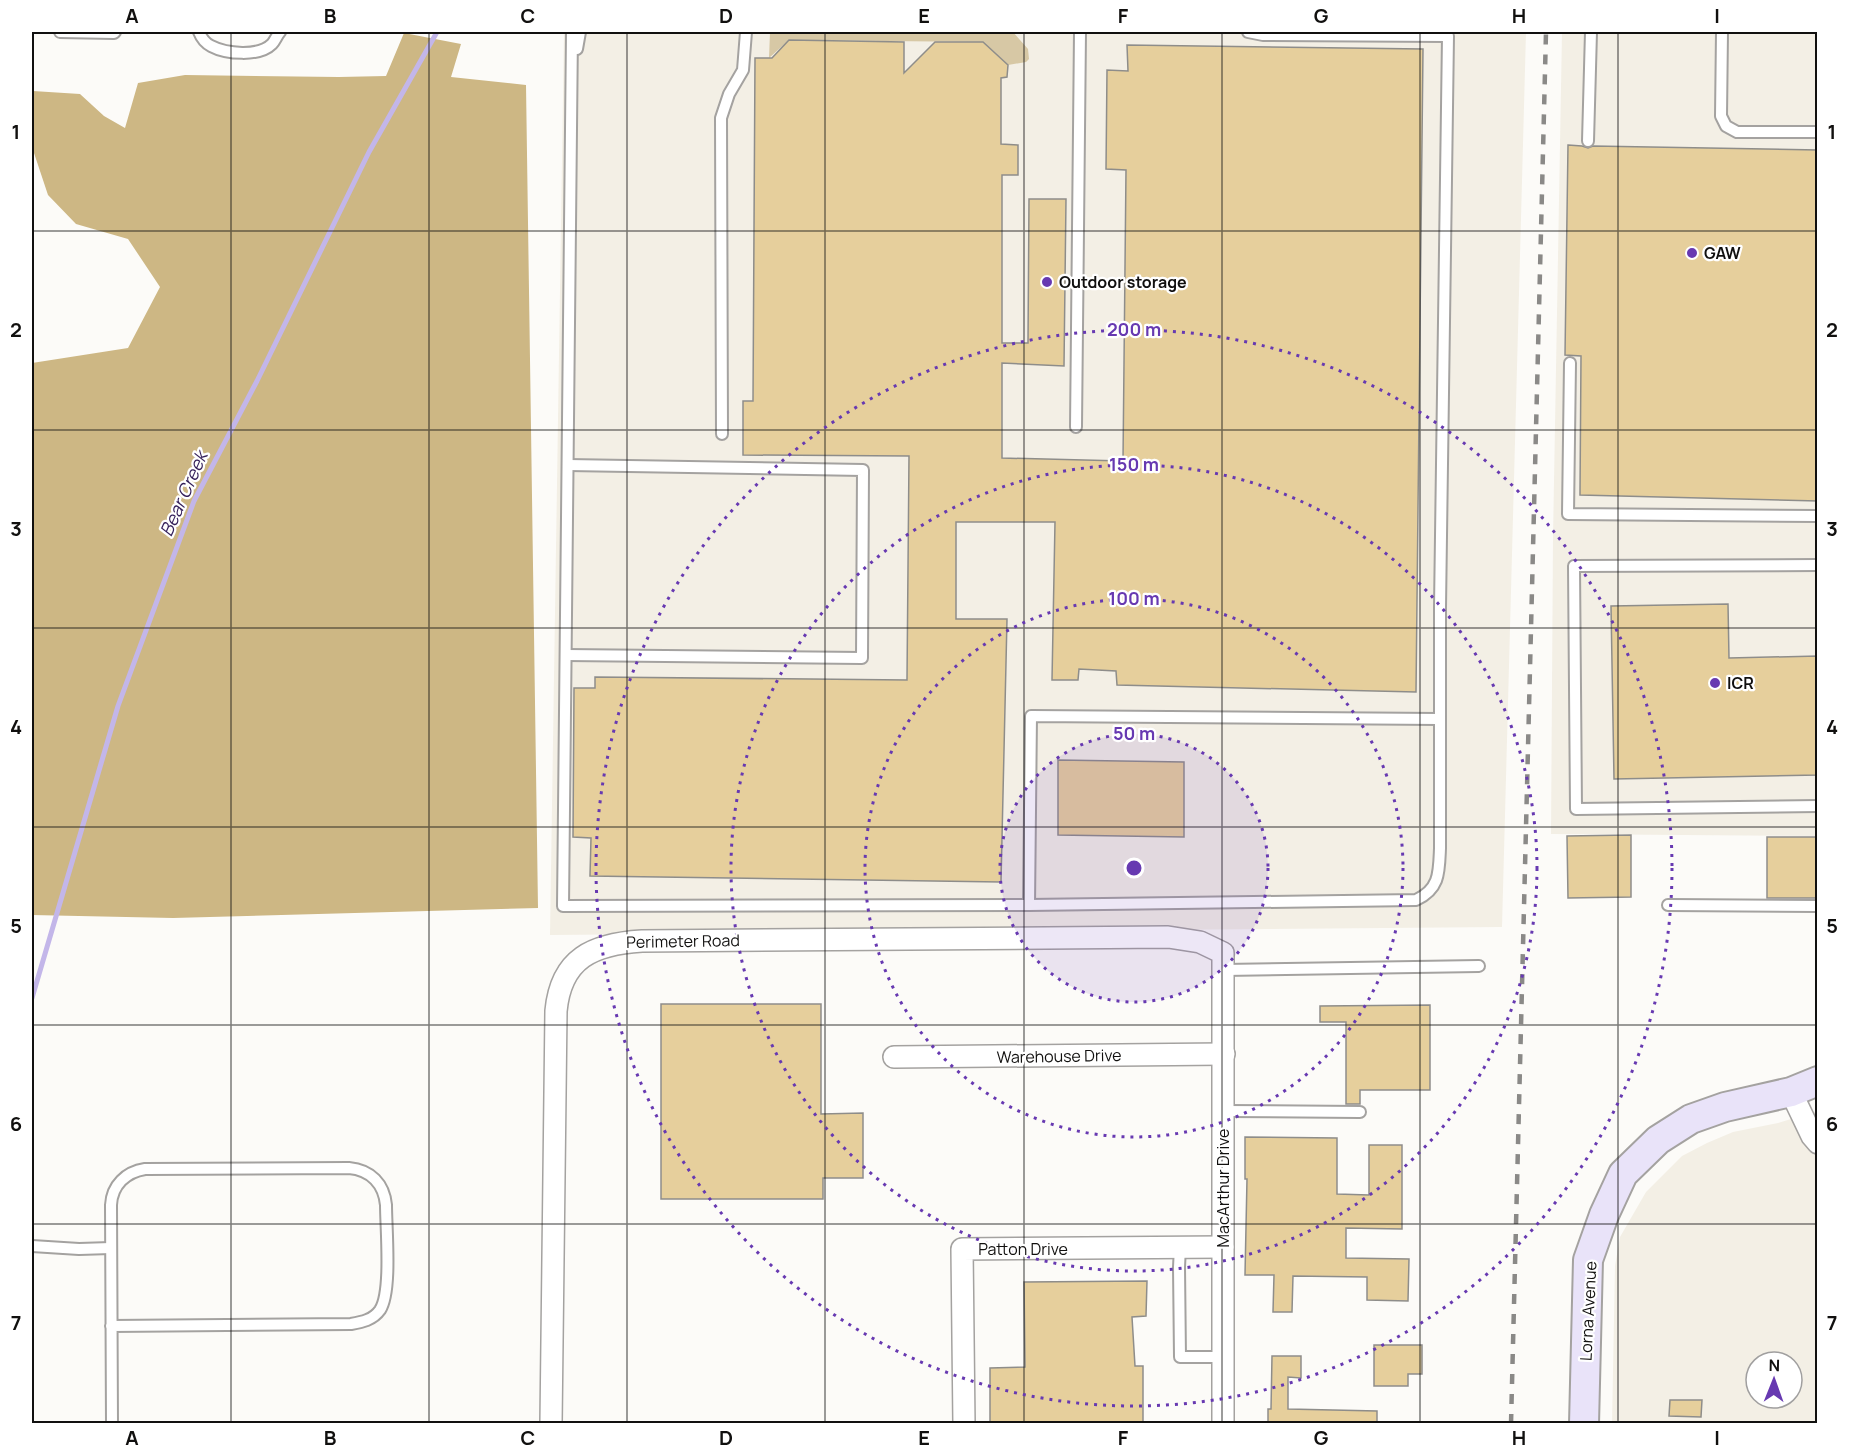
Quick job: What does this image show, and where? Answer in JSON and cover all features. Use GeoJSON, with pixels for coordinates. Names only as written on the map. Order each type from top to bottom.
{"type":"FeatureCollection","features":[{"type":"Feature","properties":{"kind":"street","name":"Perimeter Road"},"geometry":{"type":"LineString","coordinates":[[550,1424],[556,1011],[562,983],[578,959],[591,951],[607,946],[642,940],[1168,937],[1200,942],[1223,961]]}},
{"type":"Feature","properties":{"kind":"street","name":"MacArthur Drive"},"geometry":{"type":"LineString","coordinates":[[1223,961],[1223,1424]]}},
{"type":"Feature","properties":{"kind":"street","name":"Warehouse Drive"},"geometry":{"type":"LineString","coordinates":[[894,1057],[1224,1054]]}},
{"type":"Feature","properties":{"kind":"street","name":"Lorna Avenue"},"geometry":{"type":"LineString","coordinates":[[1584,1424],[1588,1260],[1604,1215],[1623,1174],[1658,1140],[1691,1119],[1725,1107],[1791,1092],[1818,1081]]}},
{"type":"Feature","properties":{"kind":"street"},"geometry":{"type":"LineString","coordinates":[[1791,1092],[1812,1136],[1818,1143]]}},
{"type":"Feature","properties":{"kind":"street","name":"Patton Drive"},"geometry":{"type":"LineString","coordinates":[[964,1424],[962,1249],[1223,1247]]}},
{"type":"Feature","properties":{"kind":"lane"},"geometry":{"type":"LineString","coordinates":[[60,32],[115,32]]}},
{"type":"Feature","properties":{"kind":"lane"},"geometry":{"type":"LineString","coordinates":[[199,32],[208,45],[222,51],[249,52],[260,51],[271,45],[280,32]]}},
{"type":"Feature","properties":{"kind":"lane"},"geometry":{"type":"LineString","coordinates":[[572,32],[563,906],[1029,906],[1416,900],[1428,894],[1439,871],[1448,36],[1263,35],[1248,32]]}},
{"type":"Feature","properties":{"kind":"lane"},"geometry":{"type":"LineString","coordinates":[[572,76],[580,32]]}},
{"type":"Feature","properties":{"kind":"lane"},"geometry":{"type":"LineString","coordinates":[[722,434],[722,118],[729,94],[743,70],[746,32]]}},
{"type":"Feature","properties":{"kind":"lane"},"geometry":{"type":"LineString","coordinates":[[1076,428],[1080,32]]}},
{"type":"Feature","properties":{"kind":"lane"},"geometry":{"type":"LineString","coordinates":[[1588,141],[1591,32]]}},
{"type":"Feature","properties":{"kind":"lane"},"geometry":{"type":"LineString","coordinates":[[1722,32],[1721,116],[1726,126],[1737,132],[1818,132]]}},
{"type":"Feature","properties":{"kind":"lane"},"geometry":{"type":"LineString","coordinates":[[1570,363],[1568,514],[1818,516]]}},
{"type":"Feature","properties":{"kind":"lane"},"geometry":{"type":"LineString","coordinates":[[566,656],[862,658],[863,470],[568,465]]}},
{"type":"Feature","properties":{"kind":"lane"},"geometry":{"type":"LineString","coordinates":[[1818,565],[1574,566],[1575,809],[1818,806]]}},
{"type":"Feature","properties":{"kind":"lane"},"geometry":{"type":"LineString","coordinates":[[1029,906],[1030,716],[1439,719]]}},
{"type":"Feature","properties":{"kind":"lane"},"geometry":{"type":"LineString","coordinates":[[1668,905],[1818,906]]}},
{"type":"Feature","properties":{"kind":"lane"},"geometry":{"type":"LineString","coordinates":[[1223,961],[1479,966]]}},
{"type":"Feature","properties":{"kind":"lane"},"geometry":{"type":"LineString","coordinates":[[1223,1111],[1360,1112]]}},
{"type":"Feature","properties":{"kind":"lane"},"geometry":{"type":"LineString","coordinates":[[111,1326],[364,1322],[380,1310],[386,1294],[385,1197],[380,1184],[375,1178],[357,1169],[139,1170],[127,1175],[117,1184],[111,1205],[111,1326],[112,1424]]}},
{"type":"Feature","properties":{"kind":"lane"},"geometry":{"type":"LineString","coordinates":[[32,1246],[111,1248]]}},
{"type":"Feature","properties":{"kind":"lane"},"geometry":{"type":"LineString","coordinates":[[1180,1247],[1180,1357],[1223,1358]]}},
{"type":"Feature","properties":{"kind":"shaded area"},"geometry":{"type":"Polygon","coordinates":[[[564,32],[1526,32],[1502,927],[550,935],[564,32]]]}},
{"type":"Feature","properties":{"kind":"shaded area"},"geometry":{"type":"Polygon","coordinates":[[[770,32],[1013,32],[1028,49],[1029,59],[1026,62],[1008,65],[983,42],[789,40],[769,58],[770,32]]]}},
{"type":"Feature","properties":{"kind":"shaded area"},"geometry":{"type":"Polygon","coordinates":[[[1562,32],[1817,32],[1817,836],[1551,834],[1553,537],[1562,32]]]}},
{"type":"Feature","properties":{"kind":"shaded area"},"geometry":{"type":"Polygon","coordinates":[[[404,33],[461,44],[451,77],[526,85],[538,908],[173,918],[32,915],[32,363],[128,348],[160,287],[128,239],[76,224],[48,195],[32,147],[33,91],[80,94],[104,116],[125,128],[138,83],[185,75],[386,76],[404,33]]]}},
{"type":"Feature","properties":{"kind":"shaded area"},"geometry":{"type":"Polygon","coordinates":[[[1817,1111],[1817,1423],[1612,1424],[1615,1266],[1620,1237],[1646,1192],[1682,1156],[1733,1132],[1778,1123],[1817,1111]]]}},
{"type":"Feature","properties":{"kind":"building"},"geometry":{"type":"Polygon","coordinates":[[[789,40],[904,42],[904,73],[935,42],[983,42],[1008,65],[1007,77],[1001,78],[1001,144],[1018,145],[1018,175],[1002,175],[1002,343],[1028,343],[1029,199],[1066,199],[1064,366],[1002,363],[1002,458],[1123,461],[1126,170],[1106,169],[1107,70],[1128,71],[1127,45],[1423,49],[1416,692],[1117,685],[1116,671],[1079,669],[1078,680],[1052,680],[1055,522],[956,522],[956,619],[1007,619],[1001,882],[590,876],[591,838],[573,837],[574,688],[595,688],[595,677],[907,680],[909,456],[743,455],[743,401],[753,401],[755,58],[772,58],[789,40]]]}},
{"type":"Feature","properties":{"kind":"building","name":"GAW"},"geometry":{"type":"Polygon","coordinates":[[[1568,145],[1588,148],[1593,146],[1818,150],[1818,501],[1580,495],[1581,356],[1565,355],[1568,145]]]}},
{"type":"Feature","properties":{"kind":"building","name":"ICR"},"geometry":{"type":"Polygon","coordinates":[[[1728,604],[1729,658],[1818,656],[1818,775],[1614,779],[1611,606],[1728,604]]]}},
{"type":"Feature","properties":{"kind":"building"},"geometry":{"type":"Polygon","coordinates":[[[1058,760],[1184,762],[1184,837],[1058,835],[1058,760]]]}},
{"type":"Feature","properties":{"kind":"building"},"geometry":{"type":"Polygon","coordinates":[[[1631,835],[1631,897],[1568,898],[1567,836],[1631,835]]]}},
{"type":"Feature","properties":{"kind":"building"},"geometry":{"type":"Polygon","coordinates":[[[1767,837],[1818,837],[1818,898],[1767,898],[1767,837]]]}},
{"type":"Feature","properties":{"kind":"building"},"geometry":{"type":"Polygon","coordinates":[[[661,1004],[821,1004],[821,1114],[863,1113],[863,1178],[823,1178],[823,1199],[661,1199],[661,1004]]]}},
{"type":"Feature","properties":{"kind":"building"},"geometry":{"type":"Polygon","coordinates":[[[1430,1005],[1430,1090],[1360,1090],[1360,1104],[1346,1104],[1346,1022],[1320,1022],[1320,1006],[1430,1005]]]}},
{"type":"Feature","properties":{"kind":"building"},"geometry":{"type":"Polygon","coordinates":[[[1245,1137],[1337,1138],[1337,1194],[1369,1195],[1369,1145],[1402,1145],[1402,1229],[1346,1228],[1346,1258],[1409,1259],[1408,1301],[1367,1300],[1367,1277],[1293,1276],[1292,1312],[1273,1312],[1274,1275],[1245,1275],[1247,1179],[1245,1179],[1245,1137]]]}},
{"type":"Feature","properties":{"kind":"building"},"geometry":{"type":"Polygon","coordinates":[[[1147,1281],[1146,1316],[1132,1317],[1135,1366],[1143,1366],[1143,1424],[990,1424],[990,1368],[1025,1367],[1024,1282],[1147,1281]]]}},
{"type":"Feature","properties":{"kind":"building"},"geometry":{"type":"Polygon","coordinates":[[[1374,1345],[1422,1345],[1422,1374],[1408,1374],[1408,1386],[1374,1386],[1374,1345]]]}},
{"type":"Feature","properties":{"kind":"building"},"geometry":{"type":"Polygon","coordinates":[[[1272,1356],[1301,1356],[1301,1378],[1288,1377],[1288,1409],[1377,1411],[1377,1424],[1268,1424],[1268,1409],[1271,1409],[1272,1356]]]}},
{"type":"Feature","properties":{"kind":"building"},"geometry":{"type":"Polygon","coordinates":[[[1670,1400],[1702,1400],[1701,1417],[1669,1416],[1670,1400]]]}},
{"type":"Feature","properties":{"kind":"waterway","name":"Bear Creek"},"geometry":{"type":"LineString","coordinates":[[32,998],[118,706],[194,501],[257,381],[369,152],[437,32]]}},
{"type":"Feature","properties":{"kind":"railway"},"geometry":{"type":"LineString","coordinates":[[1511,1424],[1546,32]]}},
{"type":"Feature","properties":{"kind":"place","name":"GAW"},"geometry":{"type":"Point","coordinates":[1692,253]}},
{"type":"Feature","properties":{"kind":"place","name":"Outdoor storage"},"geometry":{"type":"Point","coordinates":[1047,282]}},
{"type":"Feature","properties":{"kind":"place","name":"ICR"},"geometry":{"type":"Point","coordinates":[1715,683]}}]}
